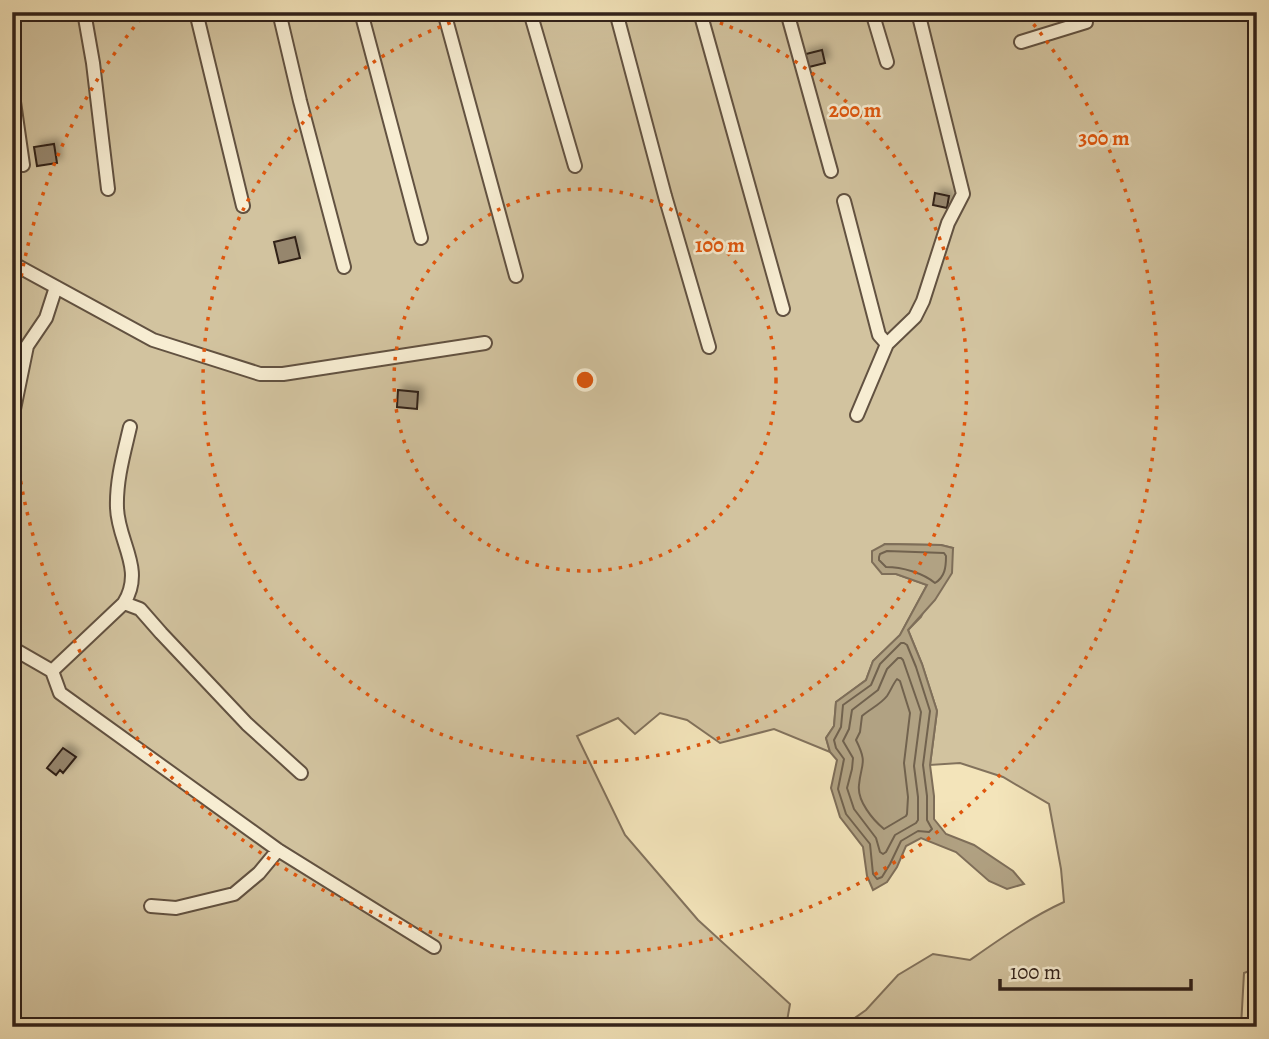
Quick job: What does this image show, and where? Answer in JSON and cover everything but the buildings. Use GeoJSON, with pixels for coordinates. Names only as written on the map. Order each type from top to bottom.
{"type":"FeatureCollection","features":[{"type":"Feature","properties":{"kind":"street"},"geometry":{"type":"LineString","coordinates":[[84,12],[108,189]]}},
{"type":"Feature","properties":{"kind":"street"},"geometry":{"type":"LineString","coordinates":[[196,12],[243,206]]}},
{"type":"Feature","properties":{"kind":"street"},"geometry":{"type":"LineString","coordinates":[[279,12],[344,267]]}},
{"type":"Feature","properties":{"kind":"street"},"geometry":{"type":"LineString","coordinates":[[360,12],[421,238]]}},
{"type":"Feature","properties":{"kind":"street"},"geometry":{"type":"LineString","coordinates":[[444,12],[516,276]]}},
{"type":"Feature","properties":{"kind":"street"},"geometry":{"type":"LineString","coordinates":[[530,12],[575,166]]}},
{"type":"Feature","properties":{"kind":"street"},"geometry":{"type":"LineString","coordinates":[[616,12],[709,347]]}},
{"type":"Feature","properties":{"kind":"street"},"geometry":{"type":"LineString","coordinates":[[700,12],[783,309]]}},
{"type":"Feature","properties":{"kind":"street"},"geometry":{"type":"LineString","coordinates":[[787,12],[831,171]]}},
{"type":"Feature","properties":{"kind":"street"},"geometry":{"type":"LineString","coordinates":[[872,12],[887,62]]}},
{"type":"Feature","properties":{"kind":"street"},"geometry":{"type":"LineString","coordinates":[[857,415],[887,344],[915,317],[923,301],[948,223],[963,194],[918,12]]}},
{"type":"Feature","properties":{"kind":"street"},"geometry":{"type":"LineString","coordinates":[[1021,42],[1086,22],[1087,12]]}},
{"type":"Feature","properties":{"kind":"street"},"geometry":{"type":"LineString","coordinates":[[12,88],[23,164]]}},
{"type":"Feature","properties":{"kind":"street"},"geometry":{"type":"LineString","coordinates":[[845,201],[879,335],[887,344]]}},
{"type":"Feature","properties":{"kind":"street"},"geometry":{"type":"LineString","coordinates":[[12,263],[153,340],[260,374],[282,374],[485,343]]}},
{"type":"Feature","properties":{"kind":"street"},"geometry":{"type":"LineString","coordinates":[[12,419],[27,346],[46,317],[56,287]]}},
{"type":"Feature","properties":{"kind":"street"},"geometry":{"type":"LineString","coordinates":[[52,671],[124,603],[130,592],[131,566],[117,510],[119,472],[130,427]]}},
{"type":"Feature","properties":{"kind":"street"},"geometry":{"type":"LineString","coordinates":[[124,603],[140,609],[247,724],[301,773]]}},
{"type":"Feature","properties":{"kind":"street"},"geometry":{"type":"LineString","coordinates":[[12,648],[52,671],[60,693],[278,850],[434,947]]}},
{"type":"Feature","properties":{"kind":"street"},"geometry":{"type":"LineString","coordinates":[[151,906],[176,908],[234,894],[259,873],[278,850]]}},
{"type":"Feature","properties":{"kind":"shaded area"},"geometry":{"type":"Polygon","coordinates":[[[12,12],[1257,12],[1257,968],[1244,973],[1241,1027],[842,1027],[866,1010],[898,975],[933,954],[970,960],[1028,921],[1064,902],[1049,804],[1003,777],[960,763],[930,765],[937,711],[908,630],[921,617],[953,548],[941,545],[885,544],[896,574],[927,585],[900,635],[873,661],[866,680],[836,702],[834,726],[826,738],[830,752],[774,729],[720,743],[687,720],[660,713],[635,734],[618,718],[577,736],[625,835],[698,920],[790,1004],[786,1027],[12,1027],[12,12]]]}},
{"type":"Feature","properties":{"kind":"water"},"geometry":{"type":"Polygon","coordinates":[[[885,544],[941,545],[953,548],[952,573],[935,600],[908,630],[937,711],[930,765],[934,819],[946,834],[974,845],[1013,871],[1024,884],[1007,889],[989,881],[956,852],[921,838],[906,846],[887,882],[873,890],[867,876],[863,847],[840,817],[831,788],[837,760],[830,752],[826,738],[834,726],[836,702],[866,680],[873,661],[900,635],[927,585],[896,574],[882,574],[872,562],[872,551],[885,544]]]}}]}
